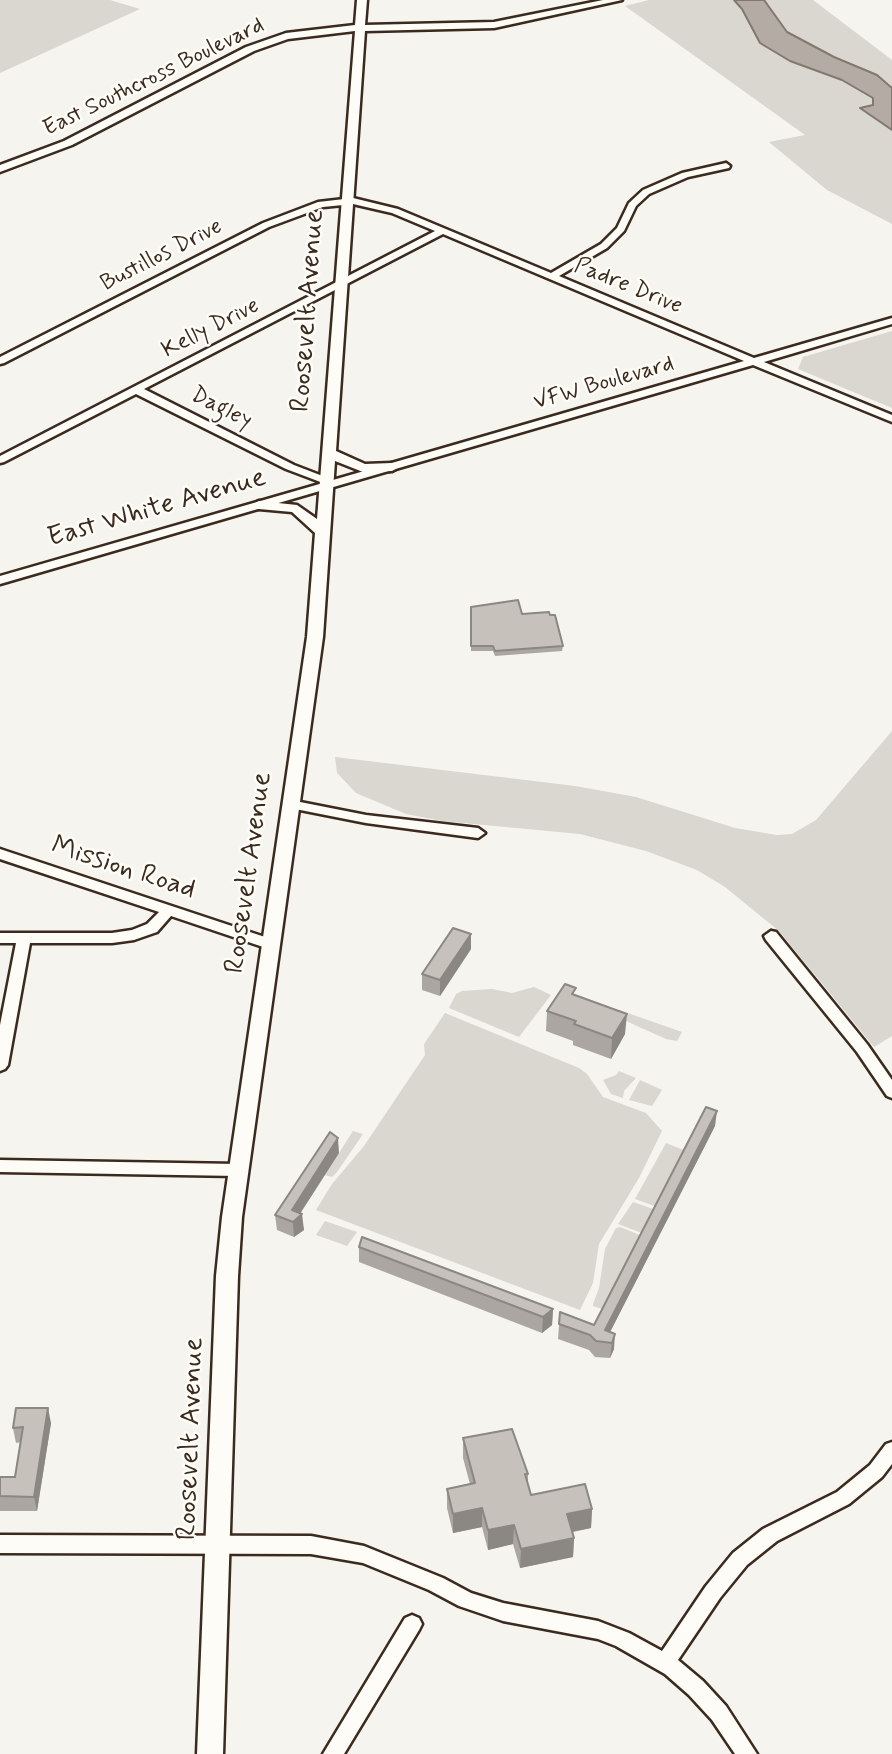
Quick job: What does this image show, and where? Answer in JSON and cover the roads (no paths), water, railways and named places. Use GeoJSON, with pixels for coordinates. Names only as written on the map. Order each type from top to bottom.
{"type":"FeatureCollection","features":[{"type":"Feature","properties":{"kind":"main road","name":"Roosevelt Avenue"},"geometry":{"type":"LineString","coordinates":[[210,1754],[227,1276],[238,1170],[315,637],[362,0]]}},
{"type":"Feature","properties":{"kind":"main road","name":"East Southcross Boulevard"},"geometry":{"type":"LineString","coordinates":[[0,169],[68,143],[263,43],[311,30],[494,25],[617,0]]}},
{"type":"Feature","properties":{"kind":"main road"},"geometry":{"type":"LineString","coordinates":[[330,454],[363,468],[392,467]]}},
{"type":"Feature","properties":{"kind":"main road"},"geometry":{"type":"LineString","coordinates":[[259,505],[297,509],[324,533]]}},
{"type":"Feature","properties":{"kind":"street"},"geometry":{"type":"LineString","coordinates":[[551,277],[593,254],[611,240],[621,229],[632,205],[646,192],[685,175],[726,166]]}},
{"type":"Feature","properties":{"kind":"street","name":"Padre Drive"},"geometry":{"type":"LineString","coordinates":[[347,201],[383,207],[892,419]]}},
{"type":"Feature","properties":{"kind":"street","name":"Bustillos Drive"},"geometry":{"type":"LineString","coordinates":[[0,361],[266,225],[321,204],[347,201]]}},
{"type":"Feature","properties":{"kind":"street","name":"Kelly Drive"},"geometry":{"type":"LineString","coordinates":[[0,460],[440,232]]}},
{"type":"Feature","properties":{"kind":"street","name":"VFW Boulevard"},"geometry":{"type":"LineString","coordinates":[[328,483],[755,363],[892,321]]}},
{"type":"Feature","properties":{"kind":"street","name":"Dagley"},"geometry":{"type":"LineString","coordinates":[[135,389],[290,467],[328,483]]}},
{"type":"Feature","properties":{"kind":"street","name":"East White Avenue"},"geometry":{"type":"LineString","coordinates":[[0,580],[328,483]]}},
{"type":"Feature","properties":{"kind":"street"},"geometry":{"type":"LineString","coordinates":[[290,804],[366,818],[478,833]]}},
{"type":"Feature","properties":{"kind":"street","name":"Mission Road"},"geometry":{"type":"LineString","coordinates":[[0,854],[270,944]]}},
{"type":"Feature","properties":{"kind":"street"},"geometry":{"type":"LineString","coordinates":[[0,937],[112,938],[134,935],[152,928],[169,910]]}},
{"type":"Feature","properties":{"kind":"street"},"geometry":{"type":"LineString","coordinates":[[771,936],[862,1048],[892,1092]]}},
{"type":"Feature","properties":{"kind":"street"},"geometry":{"type":"LineString","coordinates":[[0,1065],[5,1015],[24,938]]}},
{"type":"Feature","properties":{"kind":"street"},"geometry":{"type":"LineString","coordinates":[[0,1166],[238,1170]]}},
{"type":"Feature","properties":{"kind":"street"},"geometry":{"type":"LineString","coordinates":[[665,1663],[712,1592],[740,1559],[770,1535],[853,1491],[876,1471],[892,1450]]}},
{"type":"Feature","properties":{"kind":"street"},"geometry":{"type":"LineString","coordinates":[[0,1544],[311,1545],[363,1555],[425,1579],[466,1600],[491,1608],[598,1630],[622,1639],[665,1663],[709,1700],[747,1754]]}},
{"type":"Feature","properties":{"kind":"street"},"geometry":{"type":"LineString","coordinates":[[333,1754],[412,1624]]}}]}
